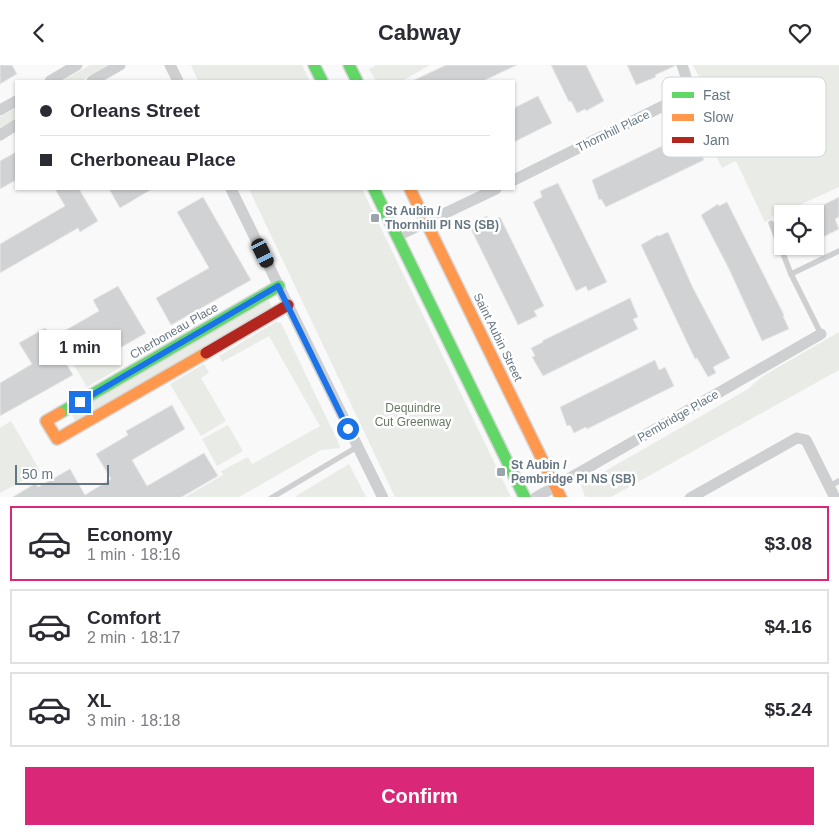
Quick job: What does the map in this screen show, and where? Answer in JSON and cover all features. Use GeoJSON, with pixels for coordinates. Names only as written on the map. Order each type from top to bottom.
{"type":"FeatureCollection","features":[{"type":"Feature","properties":{"kind":"main road"},"geometry":{"type":"LineString","coordinates":[[314,65],[322,80]]}},
{"type":"Feature","properties":{"kind":"main road"},"geometry":{"type":"LineString","coordinates":[[349,65],[356,80]]}},
{"type":"Feature","properties":{"kind":"main road"},"geometry":{"type":"LineString","coordinates":[[374,190],[525,497]]}},
{"type":"Feature","properties":{"kind":"main road","name":"Saint Aubin Street"},"geometry":{"type":"LineString","coordinates":[[410,190],[561,497]]}},
{"type":"Feature","properties":{"kind":"main road","name":"Cherboneau Place"},"geometry":{"type":"LineString","coordinates":[[278,286],[46,421],[57,439],[288,305]]}},
{"type":"Feature","properties":{"kind":"street"},"geometry":{"type":"LineString","coordinates":[[52,80],[78,65]]}},
{"type":"Feature","properties":{"kind":"street"},"geometry":{"type":"LineString","coordinates":[[94,80],[120,65]]}},
{"type":"Feature","properties":{"kind":"street"},"geometry":{"type":"LineString","coordinates":[[170,65],[178,80]]}},
{"type":"Feature","properties":{"kind":"street","name":"Thornhill Place"},"geometry":{"type":"LineString","coordinates":[[682,65],[686,77]]}},
{"type":"Feature","properties":{"kind":"street"},"geometry":{"type":"LineString","coordinates":[[0,110],[15,102]]}},
{"type":"Feature","properties":{"kind":"street","name":"Thornhill Place"},"geometry":{"type":"LineString","coordinates":[[515,180],[662,106]]}},
{"type":"Feature","properties":{"kind":"street"},"geometry":{"type":"LineString","coordinates":[[0,135],[15,126]]}},
{"type":"Feature","properties":{"kind":"street"},"geometry":{"type":"LineString","coordinates":[[231,190],[383,497]]}},
{"type":"Feature","properties":{"kind":"street"},"geometry":{"type":"LineString","coordinates":[[397,236],[494,190]]}},
{"type":"Feature","properties":{"kind":"street","name":"Pembridge Place"},"geometry":{"type":"LineString","coordinates":[[535,497],[820,334]]}},
{"type":"Feature","properties":{"kind":"street"},"geometry":{"type":"LineString","coordinates":[[690,497],[797,438],[806,440],[834,484],[836,497]]}},
{"type":"Feature","properties":{"kind":"lane"},"geometry":{"type":"LineString","coordinates":[[771,223],[791,274],[820,334]]}},
{"type":"Feature","properties":{"kind":"lane"},"geometry":{"type":"LineString","coordinates":[[791,274],[839,251]]}},
{"type":"Feature","properties":{"kind":"lane"},"geometry":{"type":"LineString","coordinates":[[271,497],[357,447]]}},
{"type":"Feature","properties":{"kind":"green space"},"geometry":{"type":"Polygon","coordinates":[[[90,65],[109,65],[83,80],[64,80],[90,65]]]}},
{"type":"Feature","properties":{"kind":"green space"},"geometry":{"type":"Polygon","coordinates":[[[191,65],[302,65],[310,80],[198,80],[191,65]]]}},
{"type":"Feature","properties":{"kind":"green space"},"geometry":{"type":"Polygon","coordinates":[[[376,65],[430,65],[404,80],[375,80],[369,69],[376,65]]]}},
{"type":"Feature","properties":{"kind":"green space"},"geometry":{"type":"Polygon","coordinates":[[[693,65],[839,65],[839,187],[800,205],[774,205],[774,214],[771,219],[765,222],[736,161],[722,168],[717,157],[826,157],[826,77],[699,77],[693,65]]]}},
{"type":"Feature","properties":{"kind":"green space"},"geometry":{"type":"Polygon","coordinates":[[[15,109],[15,120],[0,128],[0,117],[15,109]]]}},
{"type":"Feature","properties":{"kind":"green space","name":"Dequindre Cut Greenway"},"geometry":{"type":"Polygon","coordinates":[[[249,190],[362,190],[511,497],[395,497],[249,190]]]}},
{"type":"Feature","properties":{"kind":"green space"},"geometry":{"type":"Polygon","coordinates":[[[268,299],[272,307],[75,421],[72,414],[268,299]]]}},
{"type":"Feature","properties":{"kind":"green space"},"geometry":{"type":"Polygon","coordinates":[[[276,322],[281,323],[340,448],[321,450],[239,497],[185,497],[223,475],[221,471],[248,457],[252,464],[320,426],[269,336],[222,362],[219,356],[276,322]]]}},
{"type":"Feature","properties":{"kind":"green space"},"geometry":{"type":"Polygon","coordinates":[[[839,332],[839,370],[611,497],[585,497],[581,485],[748,389],[763,376],[839,332]]]}},
{"type":"Feature","properties":{"kind":"green space"},"geometry":{"type":"Polygon","coordinates":[[[108,341],[123,366],[87,387],[72,362],[108,341]]]}},
{"type":"Feature","properties":{"kind":"green space"},"geometry":{"type":"Polygon","coordinates":[[[204,364],[209,373],[201,378],[226,421],[201,436],[170,384],[204,364]]]}},
{"type":"Feature","properties":{"kind":"green space"},"geometry":{"type":"Polygon","coordinates":[[[11,421],[40,471],[0,493],[0,428],[11,421]]]}},
{"type":"Feature","properties":{"kind":"green space"},"geometry":{"type":"Polygon","coordinates":[[[228,425],[243,451],[217,466],[202,439],[228,425]]]}},
{"type":"Feature","properties":{"kind":"green space"},"geometry":{"type":"Polygon","coordinates":[[[349,464],[366,497],[296,497],[349,464]]]}},
{"type":"Feature","properties":{"kind":"building"},"geometry":{"type":"Polygon","coordinates":[[[0,65],[12,65],[17,74],[0,84],[0,65]]]}},
{"type":"Feature","properties":{"kind":"building"},"geometry":{"type":"Polygon","coordinates":[[[446,65],[517,65],[485,80],[414,80],[446,65]]]}},
{"type":"Feature","properties":{"kind":"building"},"geometry":{"type":"Polygon","coordinates":[[[551,65],[586,65],[604,101],[586,111],[585,109],[577,113],[571,101],[569,102],[551,65]]]}},
{"type":"Feature","properties":{"kind":"building"},"geometry":{"type":"Polygon","coordinates":[[[627,65],[675,66],[655,75],[656,77],[636,85],[627,65]]]}},
{"type":"Feature","properties":{"kind":"building"},"geometry":{"type":"Polygon","coordinates":[[[538,96],[552,123],[515,142],[515,108],[538,96]]]}},
{"type":"Feature","properties":{"kind":"building"},"geometry":{"type":"Polygon","coordinates":[[[662,146],[662,157],[702,157],[704,160],[606,207],[601,199],[599,200],[592,180],[662,146]]]}},
{"type":"Feature","properties":{"kind":"building"},"geometry":{"type":"Polygon","coordinates":[[[15,153],[15,181],[0,189],[0,161],[15,153]]]}},
{"type":"Feature","properties":{"kind":"building"},"geometry":{"type":"Polygon","coordinates":[[[558,183],[607,282],[588,291],[586,286],[576,291],[533,202],[542,197],[540,191],[558,183]]]}},
{"type":"Feature","properties":{"kind":"building"},"geometry":{"type":"Polygon","coordinates":[[[56,190],[80,190],[98,221],[80,232],[78,228],[0,273],[0,244],[65,206],[56,190]]]}},
{"type":"Feature","properties":{"kind":"building"},"geometry":{"type":"Polygon","coordinates":[[[110,190],[150,190],[120,208],[110,190]]]}},
{"type":"Feature","properties":{"kind":"building"},"geometry":{"type":"Polygon","coordinates":[[[203,197],[251,280],[171,325],[156,298],[209,268],[177,212],[203,197]]]}},
{"type":"Feature","properties":{"kind":"building"},"geometry":{"type":"Polygon","coordinates":[[[839,197],[839,217],[835,219],[839,229],[824,236],[824,205],[839,197]]]}},
{"type":"Feature","properties":{"kind":"building"},"geometry":{"type":"Polygon","coordinates":[[[727,202],[784,315],[789,329],[762,341],[729,269],[701,215],[718,204],[719,206],[727,202]]]}},
{"type":"Feature","properties":{"kind":"building"},"geometry":{"type":"Polygon","coordinates":[[[487,216],[490,222],[500,217],[544,306],[534,311],[537,316],[518,325],[469,225],[487,216]]]}},
{"type":"Feature","properties":{"kind":"building"},"geometry":{"type":"Polygon","coordinates":[[[668,232],[693,288],[730,358],[713,367],[716,373],[708,377],[697,358],[695,359],[641,245],[658,235],[668,232]]]}},
{"type":"Feature","properties":{"kind":"building"},"geometry":{"type":"Polygon","coordinates":[[[118,286],[146,333],[120,348],[114,338],[67,365],[73,375],[0,416],[0,383],[32,364],[19,343],[45,328],[52,338],[99,311],[93,300],[118,286]]]}},
{"type":"Feature","properties":{"kind":"building"},"geometry":{"type":"Polygon","coordinates":[[[630,298],[638,317],[633,319],[638,329],[543,376],[532,357],[535,356],[531,348],[630,298]]]}},
{"type":"Feature","properties":{"kind":"building"},"geometry":{"type":"Polygon","coordinates":[[[655,360],[659,370],[665,367],[674,386],[587,429],[586,427],[574,433],[570,425],[567,426],[560,407],[655,360]]]}},
{"type":"Feature","properties":{"kind":"building"},"geometry":{"type":"Polygon","coordinates":[[[172,405],[185,429],[132,460],[147,486],[204,453],[218,476],[182,497],[13,497],[36,483],[38,487],[70,469],[85,495],[111,479],[96,454],[128,435],[126,431],[172,405]]]}},
{"type":"Feature","properties":{"kind":"traffic: fast"},"geometry":{"type":"LineString","coordinates":[[314,65],[322,80]]}},
{"type":"Feature","properties":{"kind":"traffic: fast"},"geometry":{"type":"LineString","coordinates":[[349,65],[356,80]]}},
{"type":"Feature","properties":{"kind":"traffic: fast"},"geometry":{"type":"LineString","coordinates":[[374,190],[525,497]]}},
{"type":"Feature","properties":{"kind":"traffic: fast"},"geometry":{"type":"LineString","coordinates":[[60,413],[279,286]]}},
{"type":"Feature","properties":{"kind":"traffic: slow"},"geometry":{"type":"LineString","coordinates":[[410,190],[561,497]]}},
{"type":"Feature","properties":{"kind":"traffic: slow"},"geometry":{"type":"LineString","coordinates":[[60,413],[46,421],[57,439],[206,353]]}},
{"type":"Feature","properties":{"kind":"traffic: jam"},"geometry":{"type":"LineString","coordinates":[[206,353],[288,305]]}},
{"type":"Feature","properties":{"kind":"place","name":"St Aubin / Thornhill Pl NS (SB)"},"geometry":{"type":"Point","coordinates":[375,218]}},
{"type":"Feature","properties":{"kind":"place","name":"St Aubin / Pembridge Pl NS (SB)"},"geometry":{"type":"Point","coordinates":[501,472]}},
{"type":"Feature","properties":{"kind":"route"},"geometry":{"type":"LineString","coordinates":[[80,402],[278,286],[348,429]]}}]}
